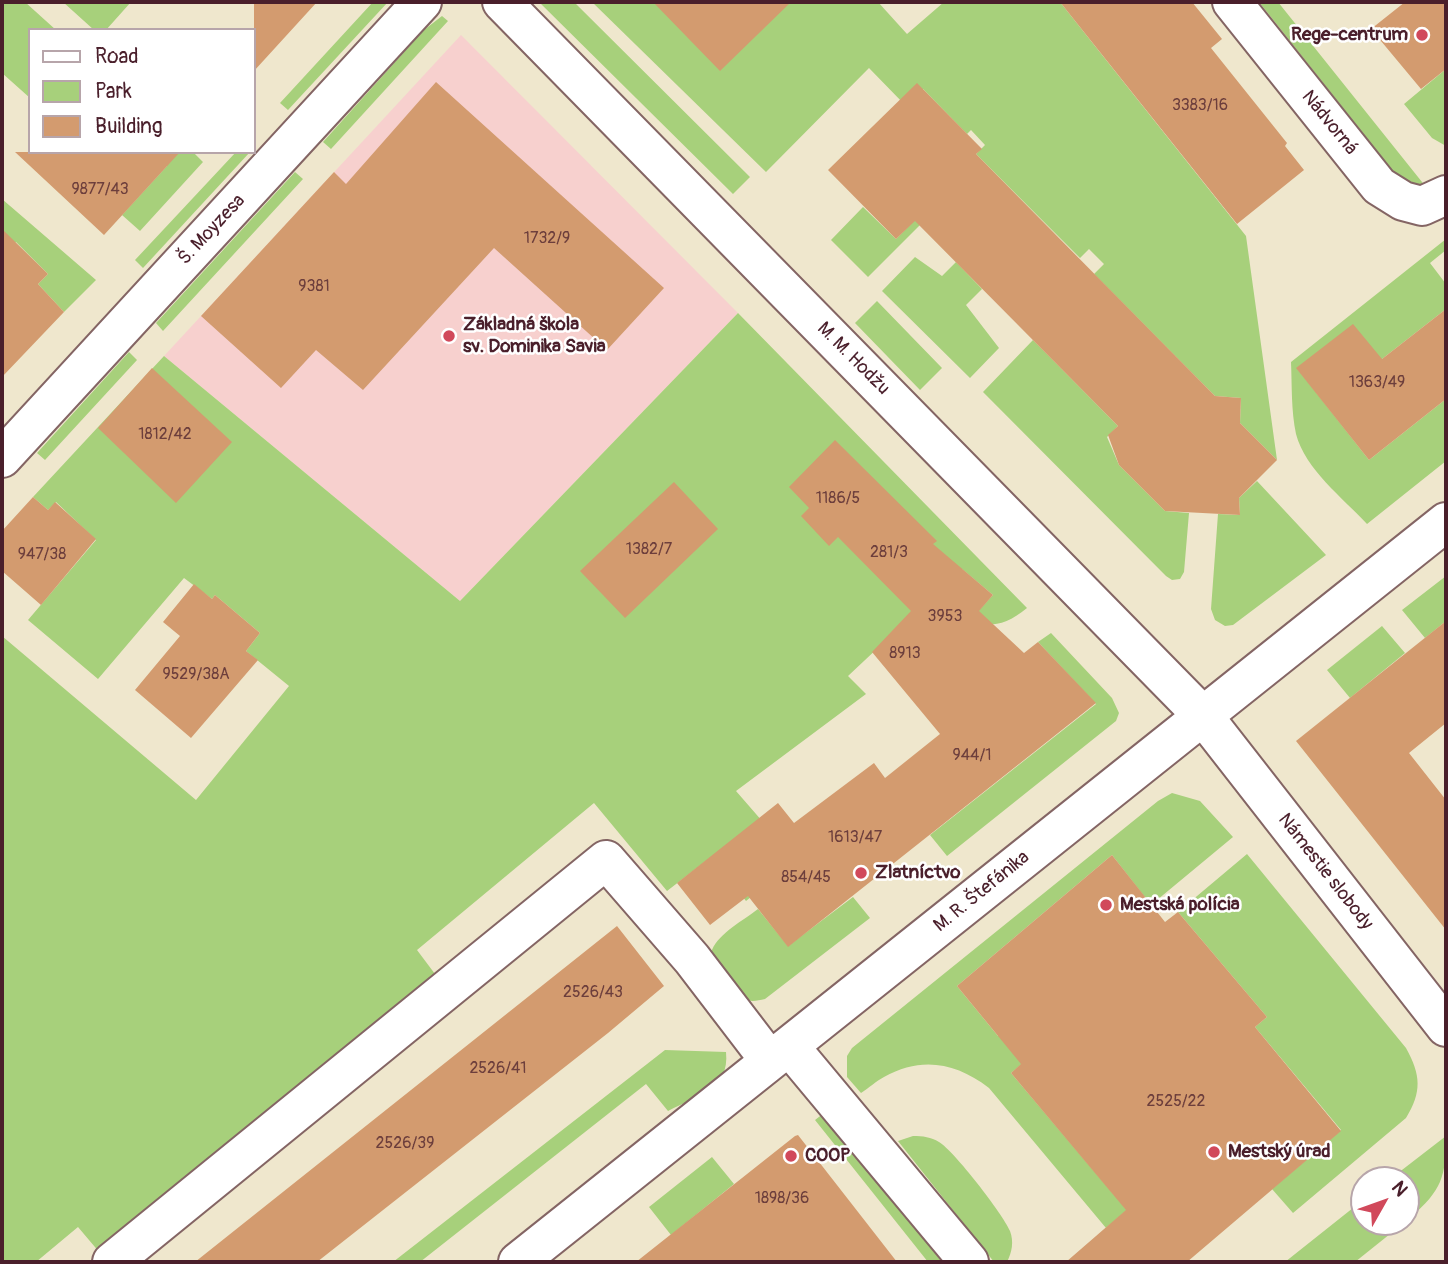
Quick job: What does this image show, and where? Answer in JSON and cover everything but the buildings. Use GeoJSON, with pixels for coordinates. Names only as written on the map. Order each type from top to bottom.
{"type":"FeatureCollection","features":[{"type":"Feature","properties":{"kind":"street","name":"Š. Moyzesa"},"geometry":{"type":"LineString","coordinates":[[2,458],[422,2]]}},
{"type":"Feature","properties":{"kind":"street","name":"M. M. Hodžu"},"geometry":{"type":"LineString","coordinates":[[502,2],[1204,717]]}},
{"type":"Feature","properties":{"kind":"street","name":"Nádvorná"},"geometry":{"type":"LineString","coordinates":[[1232,2],[1379,186],[1403,201],[1422,206],[1446,195]]}},
{"type":"Feature","properties":{"kind":"street","name":"M. R. Štefánika"},"geometry":{"type":"LineString","coordinates":[[518,1262],[1446,522]]}},
{"type":"Feature","properties":{"kind":"street","name":"Námestie slobody"},"geometry":{"type":"LineString","coordinates":[[1204,717],[1446,1027]]}},
{"type":"Feature","properties":{"kind":"street"},"geometry":{"type":"LineString","coordinates":[[112,1262],[607,860],[692,959],[969,1262]]}},
{"type":"Feature","properties":{"kind":"shaded area","name":"Základná škola sv. Dominika Savia"},"geometry":{"type":"Polygon","coordinates":[[[461,35],[738,313],[460,601],[164,356],[461,35]]]}},
{"type":"Feature","properties":{"kind":"green space"},"geometry":{"type":"Polygon","coordinates":[[[2,2],[25,2],[54,28],[28,28],[28,96],[2,73],[2,2]]]}},
{"type":"Feature","properties":{"kind":"green space"},"geometry":{"type":"Polygon","coordinates":[[[63,2],[131,2],[108,28],[92,28],[63,2]]]}},
{"type":"Feature","properties":{"kind":"green space"},"geometry":{"type":"Polygon","coordinates":[[[373,2],[388,2],[288,110],[280,103],[373,2]]]}},
{"type":"Feature","properties":{"kind":"green space"},"geometry":{"type":"Polygon","coordinates":[[[539,2],[574,2],[750,177],[733,194],[539,2]]]}},
{"type":"Feature","properties":{"kind":"green space"},"geometry":{"type":"Polygon","coordinates":[[[592,2],[878,2],[907,34],[944,2],[1060,2],[1246,236],[1277,460],[1240,423],[1241,398],[1215,396],[1094,274],[1104,264],[1089,249],[1080,258],[976,154],[985,145],[971,130],[967,134],[923,89],[905,105],[869,68],[766,172],[592,2]]]}},
{"type":"Feature","properties":{"kind":"green space"},"geometry":{"type":"Polygon","coordinates":[[[1259,2],[1278,2],[1426,187],[1415,187],[1400,180],[1259,2]]]}},
{"type":"Feature","properties":{"kind":"green space"},"geometry":{"type":"Polygon","coordinates":[[[442,16],[448,21],[331,149],[323,142],[424,30],[442,16]]]}},
{"type":"Feature","properties":{"kind":"green space"},"geometry":{"type":"Polygon","coordinates":[[[1446,69],[1446,146],[1432,138],[1404,104],[1446,69]]]}},
{"type":"Feature","properties":{"kind":"green space"},"geometry":{"type":"Polygon","coordinates":[[[155,154],[195,154],[203,162],[140,231],[122,215],[167,166],[155,154]]]}},
{"type":"Feature","properties":{"kind":"green space"},"geometry":{"type":"Polygon","coordinates":[[[234,154],[248,154],[143,268],[135,260],[234,154]]]}},
{"type":"Feature","properties":{"kind":"green space"},"geometry":{"type":"Polygon","coordinates":[[[295,172],[303,179],[163,331],[156,323],[295,172]]]}},
{"type":"Feature","properties":{"kind":"green space"},"geometry":{"type":"Polygon","coordinates":[[[2,199],[96,280],[64,312],[38,284],[48,274],[16,242],[2,256],[2,199]]]}},
{"type":"Feature","properties":{"kind":"green space"},"geometry":{"type":"Polygon","coordinates":[[[863,207],[896,239],[915,220],[920,225],[868,277],[831,240],[863,207]]]}},
{"type":"Feature","properties":{"kind":"green space"},"geometry":{"type":"Polygon","coordinates":[[[1446,239],[1446,250],[1430,263],[1446,284],[1446,309],[1382,359],[1297,368],[1369,460],[1446,399],[1446,461],[1367,524],[1316,471],[1301,447],[1293,416],[1291,362],[1446,239]]]}},
{"type":"Feature","properties":{"kind":"green space"},"geometry":{"type":"Polygon","coordinates":[[[915,257],[942,276],[956,262],[982,289],[966,305],[999,348],[970,378],[882,291],[915,257]]]}},
{"type":"Feature","properties":{"kind":"green space"},"geometry":{"type":"Polygon","coordinates":[[[877,301],[942,368],[920,390],[855,323],[877,301]]]}},
{"type":"Feature","properties":{"kind":"green space"},"geometry":{"type":"Polygon","coordinates":[[[738,313],[1027,608],[1013,618],[999,623],[967,623],[993,595],[962,569],[848,676],[866,694],[736,791],[796,860],[746,901],[711,857],[667,891],[594,803],[417,950],[435,974],[100,1253],[78,1227],[36,1262],[2,1262],[2,636],[196,800],[289,686],[246,651],[260,633],[215,595],[212,599],[184,578],[98,679],[28,620],[96,540],[56,502],[48,510],[33,497],[164,356],[460,601],[738,313]]]}},
{"type":"Feature","properties":{"kind":"green space"},"geometry":{"type":"Polygon","coordinates":[[[1033,340],[1118,426],[1107,437],[1119,465],[1165,511],[1189,513],[1184,572],[1180,579],[1172,580],[1166,576],[983,392],[1033,340]]]}},
{"type":"Feature","properties":{"kind":"green space"},"geometry":{"type":"Polygon","coordinates":[[[129,352],[137,360],[45,460],[37,453],[129,352]]]}},
{"type":"Feature","properties":{"kind":"green space"},"geometry":{"type":"Polygon","coordinates":[[[1257,481],[1326,555],[1233,625],[1225,626],[1215,620],[1211,609],[1218,514],[1240,515],[1239,498],[1257,481]]]}},
{"type":"Feature","properties":{"kind":"green space"},"geometry":{"type":"Polygon","coordinates":[[[1446,576],[1446,621],[1425,638],[1402,610],[1446,576]]]}},
{"type":"Feature","properties":{"kind":"green space"},"geometry":{"type":"Polygon","coordinates":[[[1382,626],[1405,653],[1350,698],[1327,670],[1382,626]]]}},
{"type":"Feature","properties":{"kind":"green space"},"geometry":{"type":"Polygon","coordinates":[[[1051,633],[1112,698],[1119,713],[1116,721],[947,856],[930,835],[1096,704],[1038,642],[1051,633]]]}},
{"type":"Feature","properties":{"kind":"green space"},"geometry":{"type":"Polygon","coordinates":[[[1172,793],[1200,801],[1233,837],[1151,905],[1112,855],[957,986],[998,1036],[1077,972],[1099,999],[1011,1073],[1127,1210],[1106,1228],[989,1088],[977,1079],[938,1065],[912,1066],[881,1079],[861,1093],[847,1077],[847,1056],[852,1048],[1158,801],[1172,793]]]}},
{"type":"Feature","properties":{"kind":"green space"},"geometry":{"type":"Polygon","coordinates":[[[1247,854],[1406,1048],[1417,1075],[1415,1100],[1406,1118],[1293,1213],[1272,1189],[1341,1130],[1255,1027],[1267,1017],[1178,912],[1247,854]]]}},
{"type":"Feature","properties":{"kind":"green space"},"geometry":{"type":"Polygon","coordinates":[[[853,897],[870,918],[765,999],[743,999],[728,984],[713,961],[712,950],[720,938],[758,909],[788,946],[853,897]]]}},
{"type":"Feature","properties":{"kind":"green space"},"geometry":{"type":"Polygon","coordinates":[[[665,1050],[726,1052],[723,1075],[700,1096],[668,1111],[646,1084],[420,1262],[393,1262],[665,1050]]]}},
{"type":"Feature","properties":{"kind":"green space"},"geometry":{"type":"Polygon","coordinates":[[[824,1113],[942,1262],[928,1262],[815,1120],[824,1113]]]}},
{"type":"Feature","properties":{"kind":"green space"},"geometry":{"type":"Polygon","coordinates":[[[913,1136],[939,1142],[988,1198],[1010,1231],[1012,1247],[1007,1262],[994,1262],[898,1141],[913,1136]]]}},
{"type":"Feature","properties":{"kind":"green space"},"geometry":{"type":"Polygon","coordinates":[[[1446,1136],[1445,1162],[1440,1182],[1420,1208],[1420,1166],[1407,1166],[1446,1136]]]}},
{"type":"Feature","properties":{"kind":"green space"},"geometry":{"type":"Polygon","coordinates":[[[712,1157],[734,1184],[671,1235],[649,1207],[712,1157]]]}},
{"type":"Feature","properties":{"kind":"green space"},"geometry":{"type":"Polygon","coordinates":[[[1350,1210],[1350,1236],[1388,1236],[1355,1262],[1285,1262],[1350,1210]]]}},
{"type":"Feature","properties":{"kind":"place","name":"Rege-centrum"},"geometry":{"type":"Point","coordinates":[1422,35]}},
{"type":"Feature","properties":{"kind":"place","name":"Základná škola sv. Dominika Savia"},"geometry":{"type":"Point","coordinates":[449,336]}},
{"type":"Feature","properties":{"kind":"place","name":"Zlatníctvo"},"geometry":{"type":"Point","coordinates":[861,873]}},
{"type":"Feature","properties":{"kind":"place","name":"Mestská polícia"},"geometry":{"type":"Point","coordinates":[1106,905]}},
{"type":"Feature","properties":{"kind":"place","name":"Mestský úrad"},"geometry":{"type":"Point","coordinates":[1214,1152]}},
{"type":"Feature","properties":{"kind":"place","name":"COOP"},"geometry":{"type":"Point","coordinates":[791,1156]}}]}
